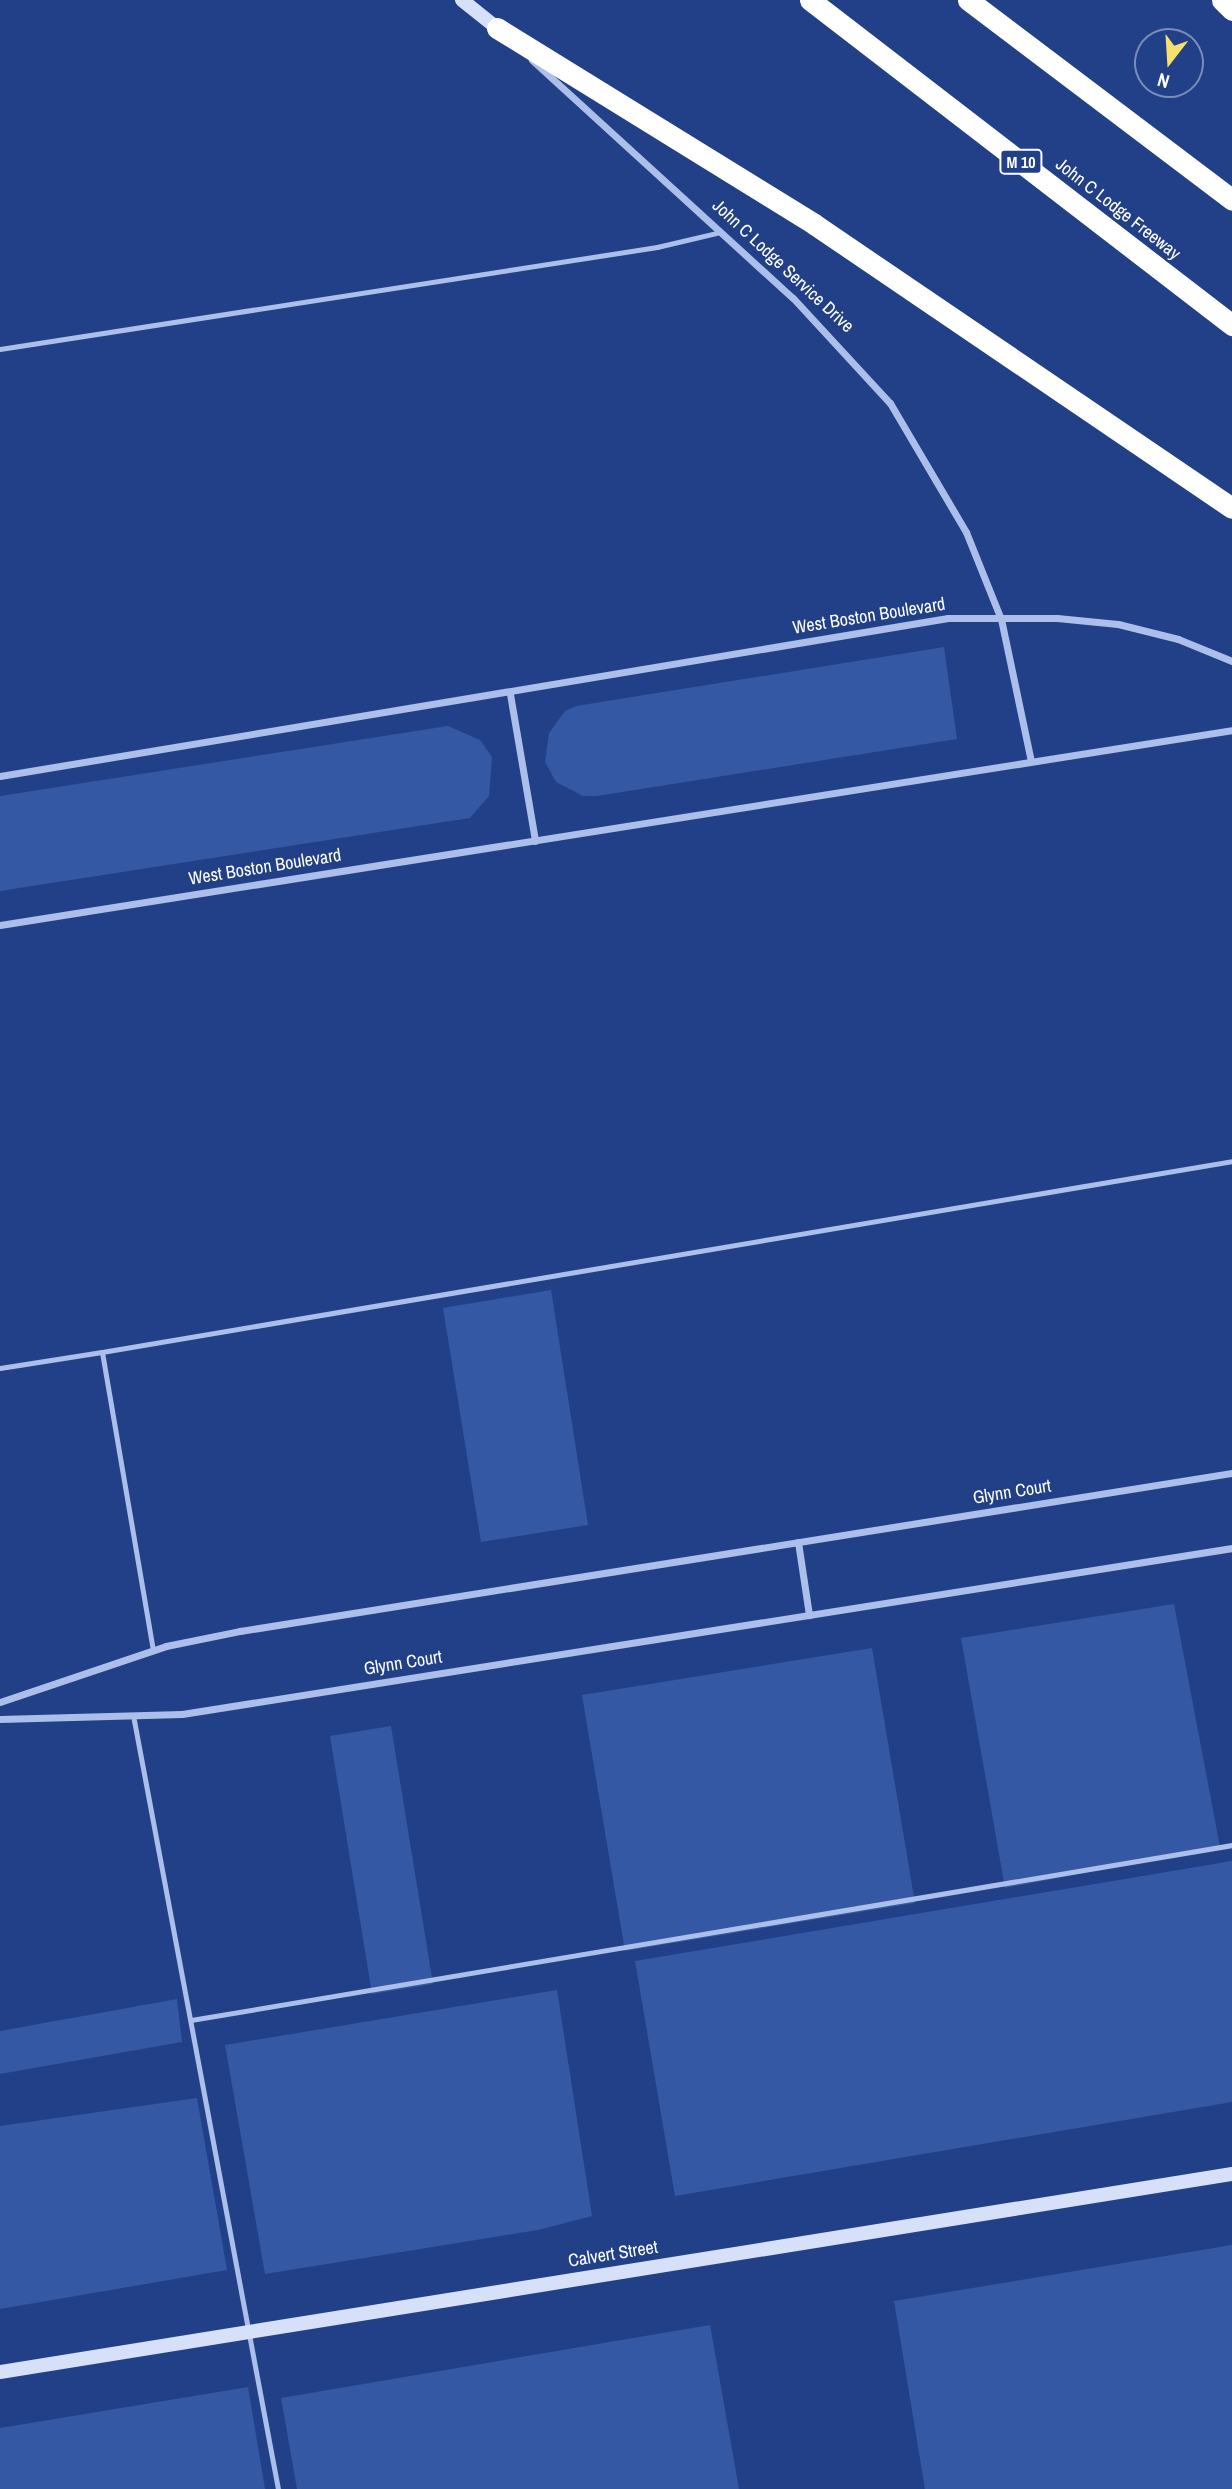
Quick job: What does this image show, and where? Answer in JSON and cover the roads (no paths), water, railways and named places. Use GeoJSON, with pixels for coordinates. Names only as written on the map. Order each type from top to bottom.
{"type":"FeatureCollection","features":[{"type":"Feature","properties":{"kind":"highway","name":"John C Lodge Freeway"},"geometry":{"type":"LineString","coordinates":[[810,0],[1232,325]]}},
{"type":"Feature","properties":{"kind":"highway"},"geometry":{"type":"LineString","coordinates":[[968,0],[1232,200]]}},
{"type":"Feature","properties":{"kind":"highway"},"geometry":{"type":"LineString","coordinates":[[1222,0],[1232,10]]}},
{"type":"Feature","properties":{"kind":"highway"},"geometry":{"type":"LineString","coordinates":[[497,28],[814,224],[1232,508]]}},
{"type":"Feature","properties":{"kind":"street","name":"John C Lodge Service Drive"},"geometry":{"type":"LineString","coordinates":[[462,0],[497,28],[793,298],[890,403],[967,532],[1001,619],[1031,761]]}},
{"type":"Feature","properties":{"kind":"street","name":"West Boston Boulevard"},"geometry":{"type":"LineString","coordinates":[[0,776],[510,694],[943,619],[1057,618],[1118,624],[1178,639],[1232,661]]}},
{"type":"Feature","properties":{"kind":"street"},"geometry":{"type":"LineString","coordinates":[[510,694],[535,841]]}},
{"type":"Feature","properties":{"kind":"street","name":"West Boston Boulevard"},"geometry":{"type":"LineString","coordinates":[[0,925],[1232,730]]}},
{"type":"Feature","properties":{"kind":"street","name":"Glynn Court"},"geometry":{"type":"LineString","coordinates":[[0,1702],[153,1651],[240,1631],[1232,1473]]}},
{"type":"Feature","properties":{"kind":"street"},"geometry":{"type":"LineString","coordinates":[[798,1542],[808,1615]]}},
{"type":"Feature","properties":{"kind":"street","name":"Glynn Court"},"geometry":{"type":"LineString","coordinates":[[0,1719],[182,1714],[1232,1548]]}},
{"type":"Feature","properties":{"kind":"street","name":"Calvert Street"},"geometry":{"type":"LineString","coordinates":[[0,2372],[1232,2174]]}},
{"type":"Feature","properties":{"kind":"lane"},"geometry":{"type":"LineString","coordinates":[[0,349],[657,247],[721,232]]}},
{"type":"Feature","properties":{"kind":"lane"},"geometry":{"type":"LineString","coordinates":[[0,1368],[1232,1161]]}},
{"type":"Feature","properties":{"kind":"lane"},"geometry":{"type":"LineString","coordinates":[[102,1352],[153,1651]]}},
{"type":"Feature","properties":{"kind":"lane"},"geometry":{"type":"LineString","coordinates":[[133,1715],[251,2331],[278,2489]]}},
{"type":"Feature","properties":{"kind":"lane"},"geometry":{"type":"LineString","coordinates":[[191,2020],[1232,1845]]}}]}
